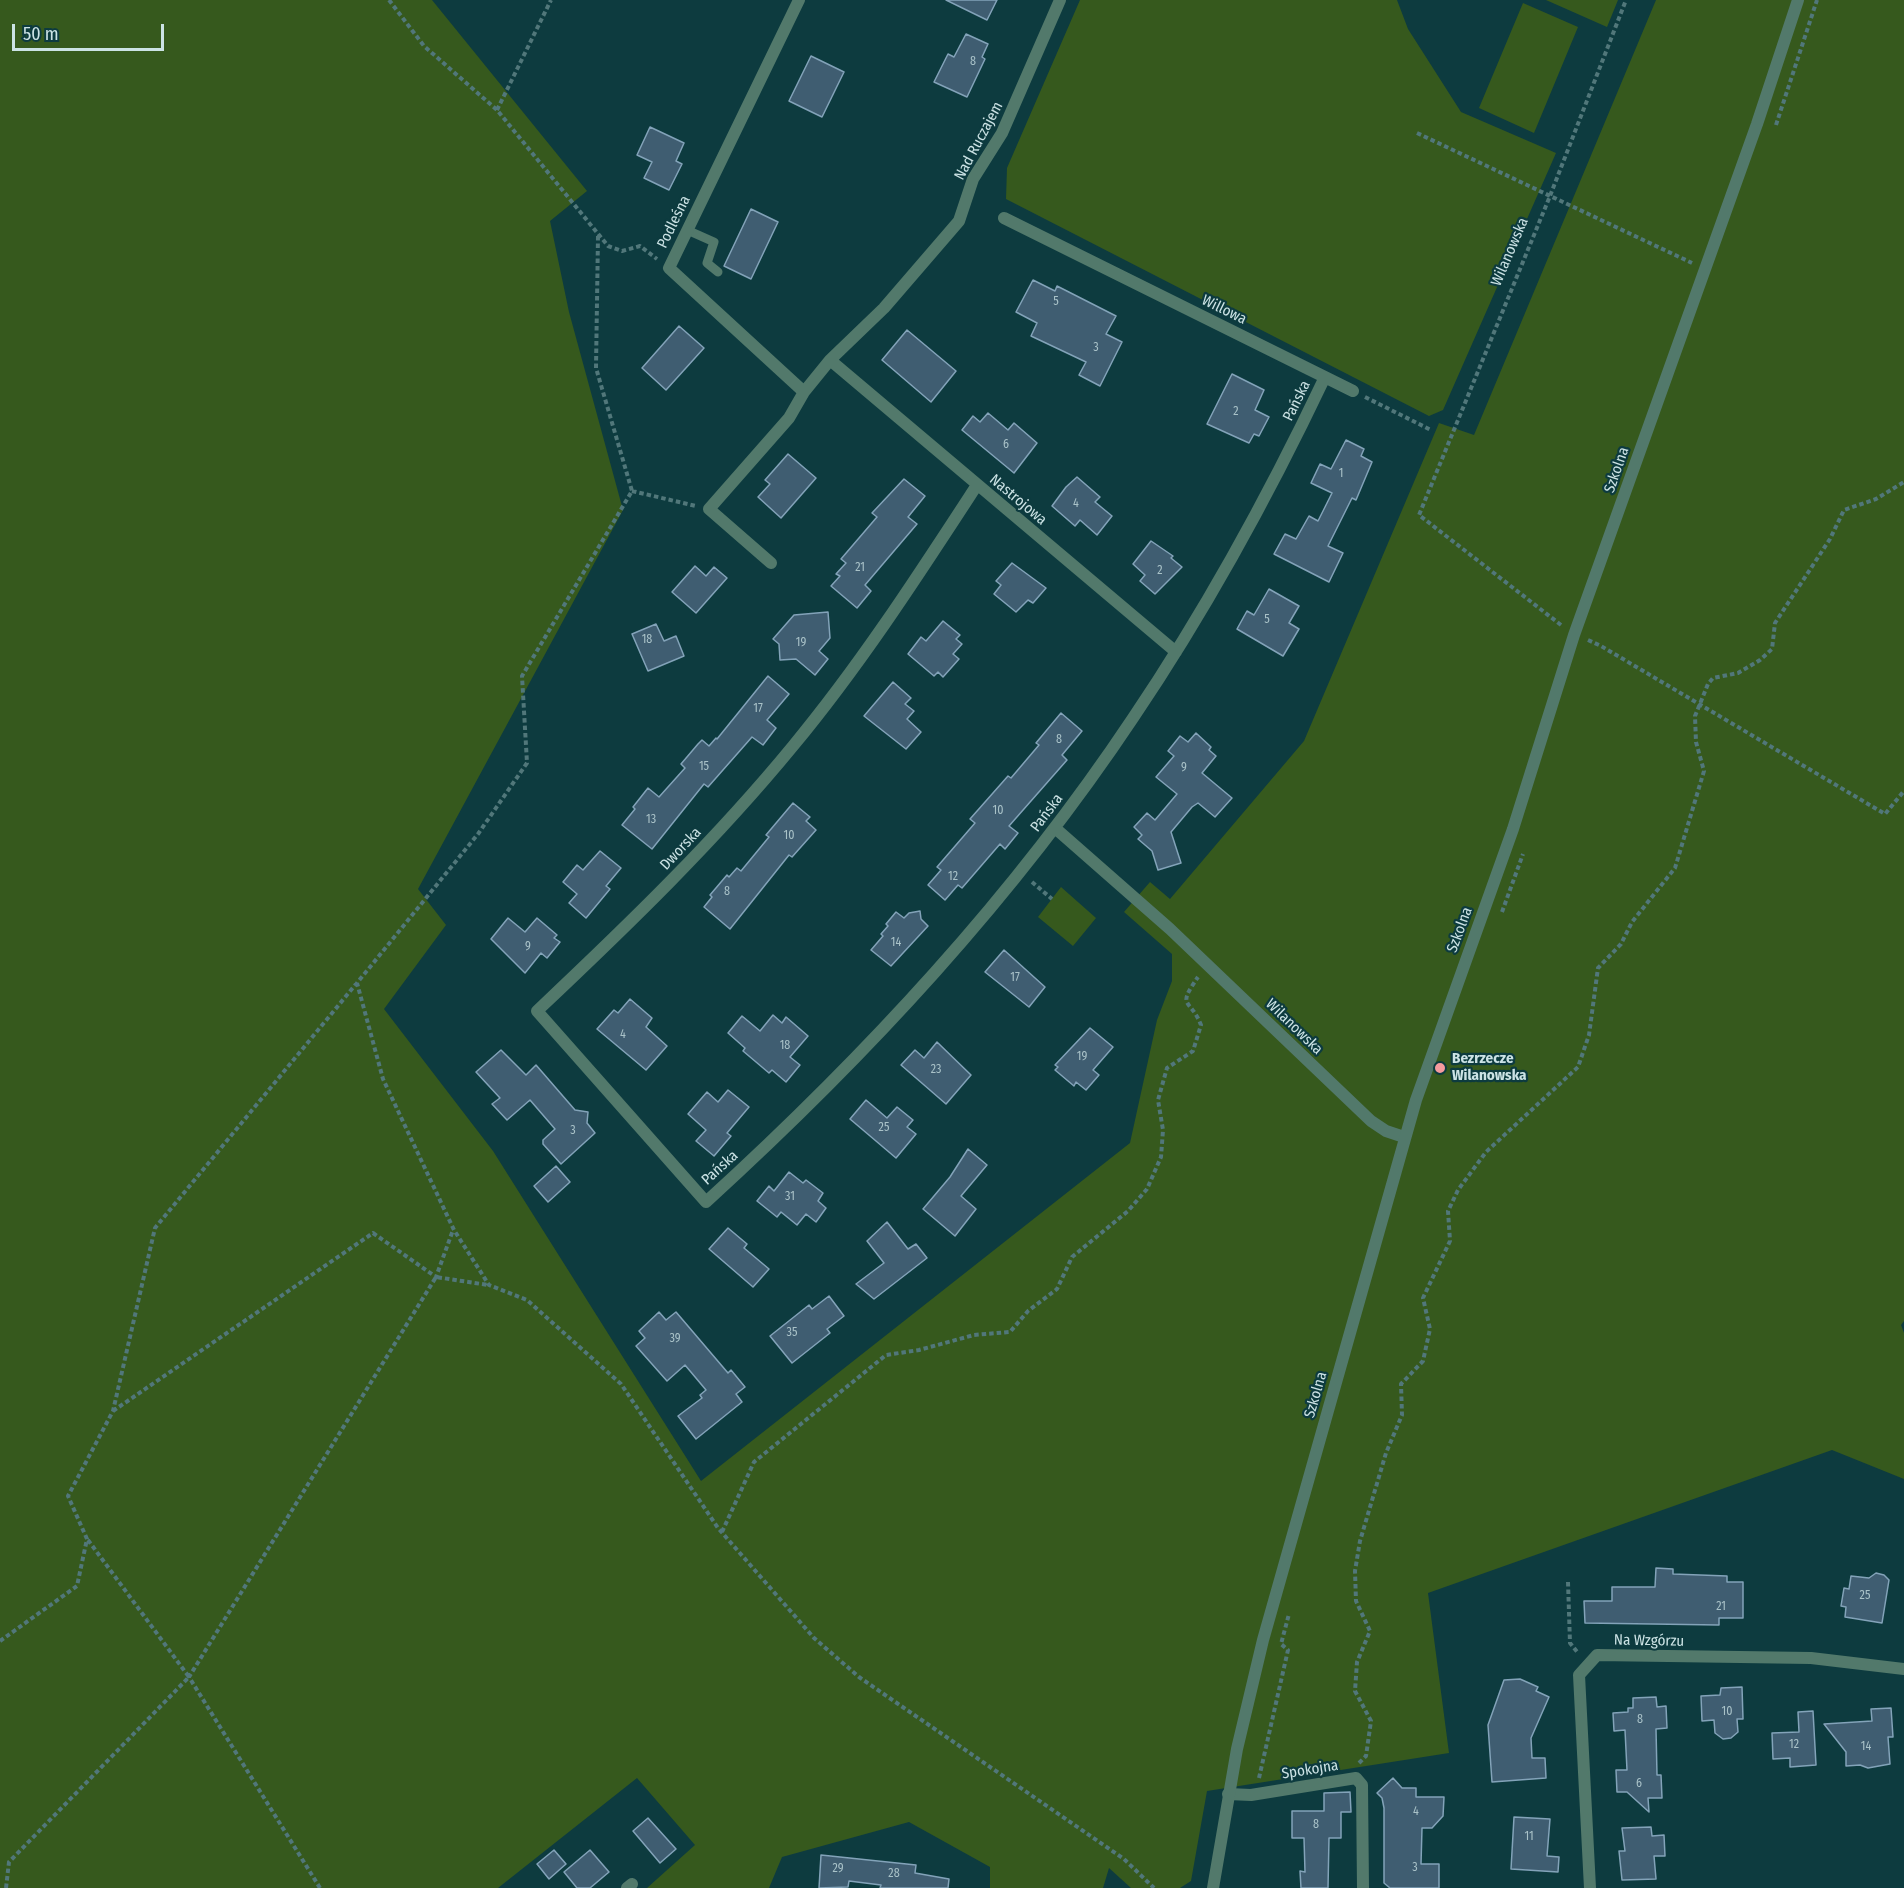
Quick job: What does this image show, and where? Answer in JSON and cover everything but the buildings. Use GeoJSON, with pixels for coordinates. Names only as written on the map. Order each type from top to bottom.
{"type":"FeatureCollection","features":[{"type":"Feature","properties":{"kind":"street","name":"Podleśna"},"geometry":{"type":"LineString","coordinates":[[669,268],[799,0]]}},
{"type":"Feature","properties":{"kind":"street","name":"Nad Ruczajem"},"geometry":{"type":"LineString","coordinates":[[709,509],[789,418],[804,392],[830,360],[884,308],[959,221],[973,179],[1002,133],[1060,0]]}},
{"type":"Feature","properties":{"kind":"street","name":"Szkolna"},"geometry":{"type":"LineString","coordinates":[[1213,1888],[1228,1794],[1263,1640],[1404,1137],[1432,1049],[1513,829],[1574,635],[1703,269],[1757,124],[1798,0]]}},
{"type":"Feature","properties":{"kind":"street","name":"Willowa"},"geometry":{"type":"LineString","coordinates":[[1004,218],[1353,391]]}},
{"type":"Feature","properties":{"kind":"street"},"geometry":{"type":"LineString","coordinates":[[669,268],[804,392]]}},
{"type":"Feature","properties":{"kind":"street","name":"Nastrojowa"},"geometry":{"type":"LineString","coordinates":[[830,360],[1176,652]]}},
{"type":"Feature","properties":{"kind":"street","name":"Pańska"},"geometry":{"type":"LineString","coordinates":[[706,1202],[798,1117],[880,1034],[972,931],[1055,828],[1133,718],[1176,652],[1249,528],[1325,378]]}},
{"type":"Feature","properties":{"kind":"street","name":"Dworska"},"geometry":{"type":"LineString","coordinates":[[706,1202],[537,1011],[676,876],[794,745],[859,662],[977,485]]}},
{"type":"Feature","properties":{"kind":"street"},"geometry":{"type":"LineString","coordinates":[[709,509],[771,563]]}},
{"type":"Feature","properties":{"kind":"street","name":"Wilanowska"},"geometry":{"type":"LineString","coordinates":[[1055,828],[1170,929],[1371,1121],[1386,1131],[1404,1137]]}},
{"type":"Feature","properties":{"kind":"street","name":"Na Wzgórzu"},"geometry":{"type":"LineString","coordinates":[[1587,1665],[1597,1655],[1811,1658],[1904,1670]]}},
{"type":"Feature","properties":{"kind":"street"},"geometry":{"type":"LineString","coordinates":[[1587,1665],[1579,1675],[1590,1888]]}},
{"type":"Feature","properties":{"kind":"street","name":"Spokojna"},"geometry":{"type":"LineString","coordinates":[[1228,1794],[1251,1795],[1356,1778],[1362,1785],[1363,1888]]}},
{"type":"Feature","properties":{"kind":"lane"},"geometry":{"type":"LineString","coordinates":[[687,231],[716,243],[707,263],[718,272]]}},
{"type":"Feature","properties":{"kind":"path","name":"Podleśna"},"geometry":{"type":"LineString","coordinates":[[389,0],[424,46],[497,110],[608,246],[622,251],[640,246],[669,268]]}},
{"type":"Feature","properties":{"kind":"path"},"geometry":{"type":"LineString","coordinates":[[497,110],[550,0]]}},
{"type":"Feature","properties":{"kind":"path","name":"Wilanowska"},"geometry":{"type":"LineString","coordinates":[[1574,635],[1419,515],[1550,196],[1626,0]]}},
{"type":"Feature","properties":{"kind":"path"},"geometry":{"type":"LineString","coordinates":[[1773,132],[1817,0]]}},
{"type":"Feature","properties":{"kind":"path"},"geometry":{"type":"LineString","coordinates":[[1417,133],[1703,269]]}},
{"type":"Feature","properties":{"kind":"path"},"geometry":{"type":"LineString","coordinates":[[1353,391],[1431,430]]}},
{"type":"Feature","properties":{"kind":"path"},"geometry":{"type":"LineString","coordinates":[[1341,1780],[1366,1756],[1371,1721],[1355,1691],[1357,1662],[1370,1631],[1356,1601],[1355,1571],[1358,1551],[1386,1453],[1402,1415],[1401,1384],[1423,1361],[1430,1329],[1423,1298],[1450,1241],[1448,1211],[1458,1190],[1486,1152],[1578,1067],[1591,1025],[1598,968],[1621,944],[1632,922],[1675,868],[1704,771],[1696,742],[1695,716],[1699,703],[1713,678],[1738,673],[1772,650],[1775,623],[1830,538],[1844,510],[1876,499],[1904,482]]}},
{"type":"Feature","properties":{"kind":"path"},"geometry":{"type":"LineString","coordinates":[[632,491],[709,509]]}},
{"type":"Feature","properties":{"kind":"path"},"geometry":{"type":"LineString","coordinates":[[1588,647],[1594,631]]}},
{"type":"Feature","properties":{"kind":"path"},"geometry":{"type":"LineString","coordinates":[[1574,635],[1591,641],[1699,703],[1885,814],[1904,791]]}},
{"type":"Feature","properties":{"kind":"path"},"geometry":{"type":"LineString","coordinates":[[1502,913],[1526,846]]}},
{"type":"Feature","properties":{"kind":"path"},"geometry":{"type":"LineString","coordinates":[[1020,873],[1052,899]]}},
{"type":"Feature","properties":{"kind":"path"},"geometry":{"type":"LineString","coordinates":[[722,1532],[754,1462],[886,1355],[919,1350],[974,1335],[1010,1332],[1028,1311],[1058,1289],[1072,1257],[1137,1201],[1147,1189],[1161,1157],[1164,1130],[1158,1100],[1167,1068],[1193,1051],[1197,1041],[1201,1025],[1185,1001],[1185,994],[1206,965]]}},
{"type":"Feature","properties":{"kind":"path"},"geometry":{"type":"LineString","coordinates":[[320,1888],[189,1677],[87,1539],[68,1496],[113,1411],[155,1227],[357,983]]}},
{"type":"Feature","properties":{"kind":"path"},"geometry":{"type":"LineString","coordinates":[[6,1888],[9,1862],[189,1677],[436,1277],[454,1230]]}},
{"type":"Feature","properties":{"kind":"path"},"geometry":{"type":"LineString","coordinates":[[113,1411],[373,1233],[436,1277],[489,1285]]}},
{"type":"Feature","properties":{"kind":"path"},"geometry":{"type":"LineString","coordinates":[[0,1641],[77,1586],[87,1539]]}},
{"type":"Feature","properties":{"kind":"path"},"geometry":{"type":"LineString","coordinates":[[1568,1582],[1570,1643],[1587,1665]]}},
{"type":"Feature","properties":{"kind":"path"},"geometry":{"type":"LineString","coordinates":[[1258,1783],[1288,1650],[1281,1644],[1292,1603]]}},
{"type":"Feature","properties":{"kind":"path"},"geometry":{"type":"LineString","coordinates":[[1124,1859],[1154,1888]]}},
{"type":"Feature","properties":{"kind":"green space"},"geometry":{"type":"Polygon","coordinates":[[[0,0],[432,0],[587,191],[550,221],[569,312],[623,510],[418,889],[446,925],[384,1009],[493,1151],[701,1481],[1130,1143],[1157,1020],[1172,981],[1172,954],[1124,912],[1150,882],[1170,899],[1304,741],[1439,423],[1474,435],[1656,0],[1904,0],[1904,1321],[1901,1325],[1904,1333],[1904,1479],[1832,1450],[1428,1593],[1449,1753],[1207,1791],[1191,1881],[1180,1888],[1131,1888],[1109,1868],[1103,1888],[990,1888],[990,1867],[909,1822],[782,1857],[769,1888],[647,1888],[695,1845],[637,1778],[498,1888],[0,1888],[0,0]]]}},
{"type":"Feature","properties":{"kind":"green space"},"geometry":{"type":"Polygon","coordinates":[[[1080,0],[1397,0],[1408,29],[1461,112],[1556,153],[1443,410],[1429,416],[1006,199],[1007,168],[1080,0]]]}},
{"type":"Feature","properties":{"kind":"green space"},"geometry":{"type":"Polygon","coordinates":[[[1546,0],[1618,0],[1607,27],[1546,0]]]}},
{"type":"Feature","properties":{"kind":"green space"},"geometry":{"type":"Polygon","coordinates":[[[1523,3],[1578,27],[1534,133],[1479,108],[1523,3]]]}},
{"type":"Feature","properties":{"kind":"green space"},"geometry":{"type":"Polygon","coordinates":[[[1061,887],[1096,918],[1073,946],[1038,917],[1061,887]]]}},
{"type":"Feature","properties":{"kind":"place","name":"Bezrzecze Wilanowska"},"geometry":{"type":"Point","coordinates":[1440,1068]}}]}
